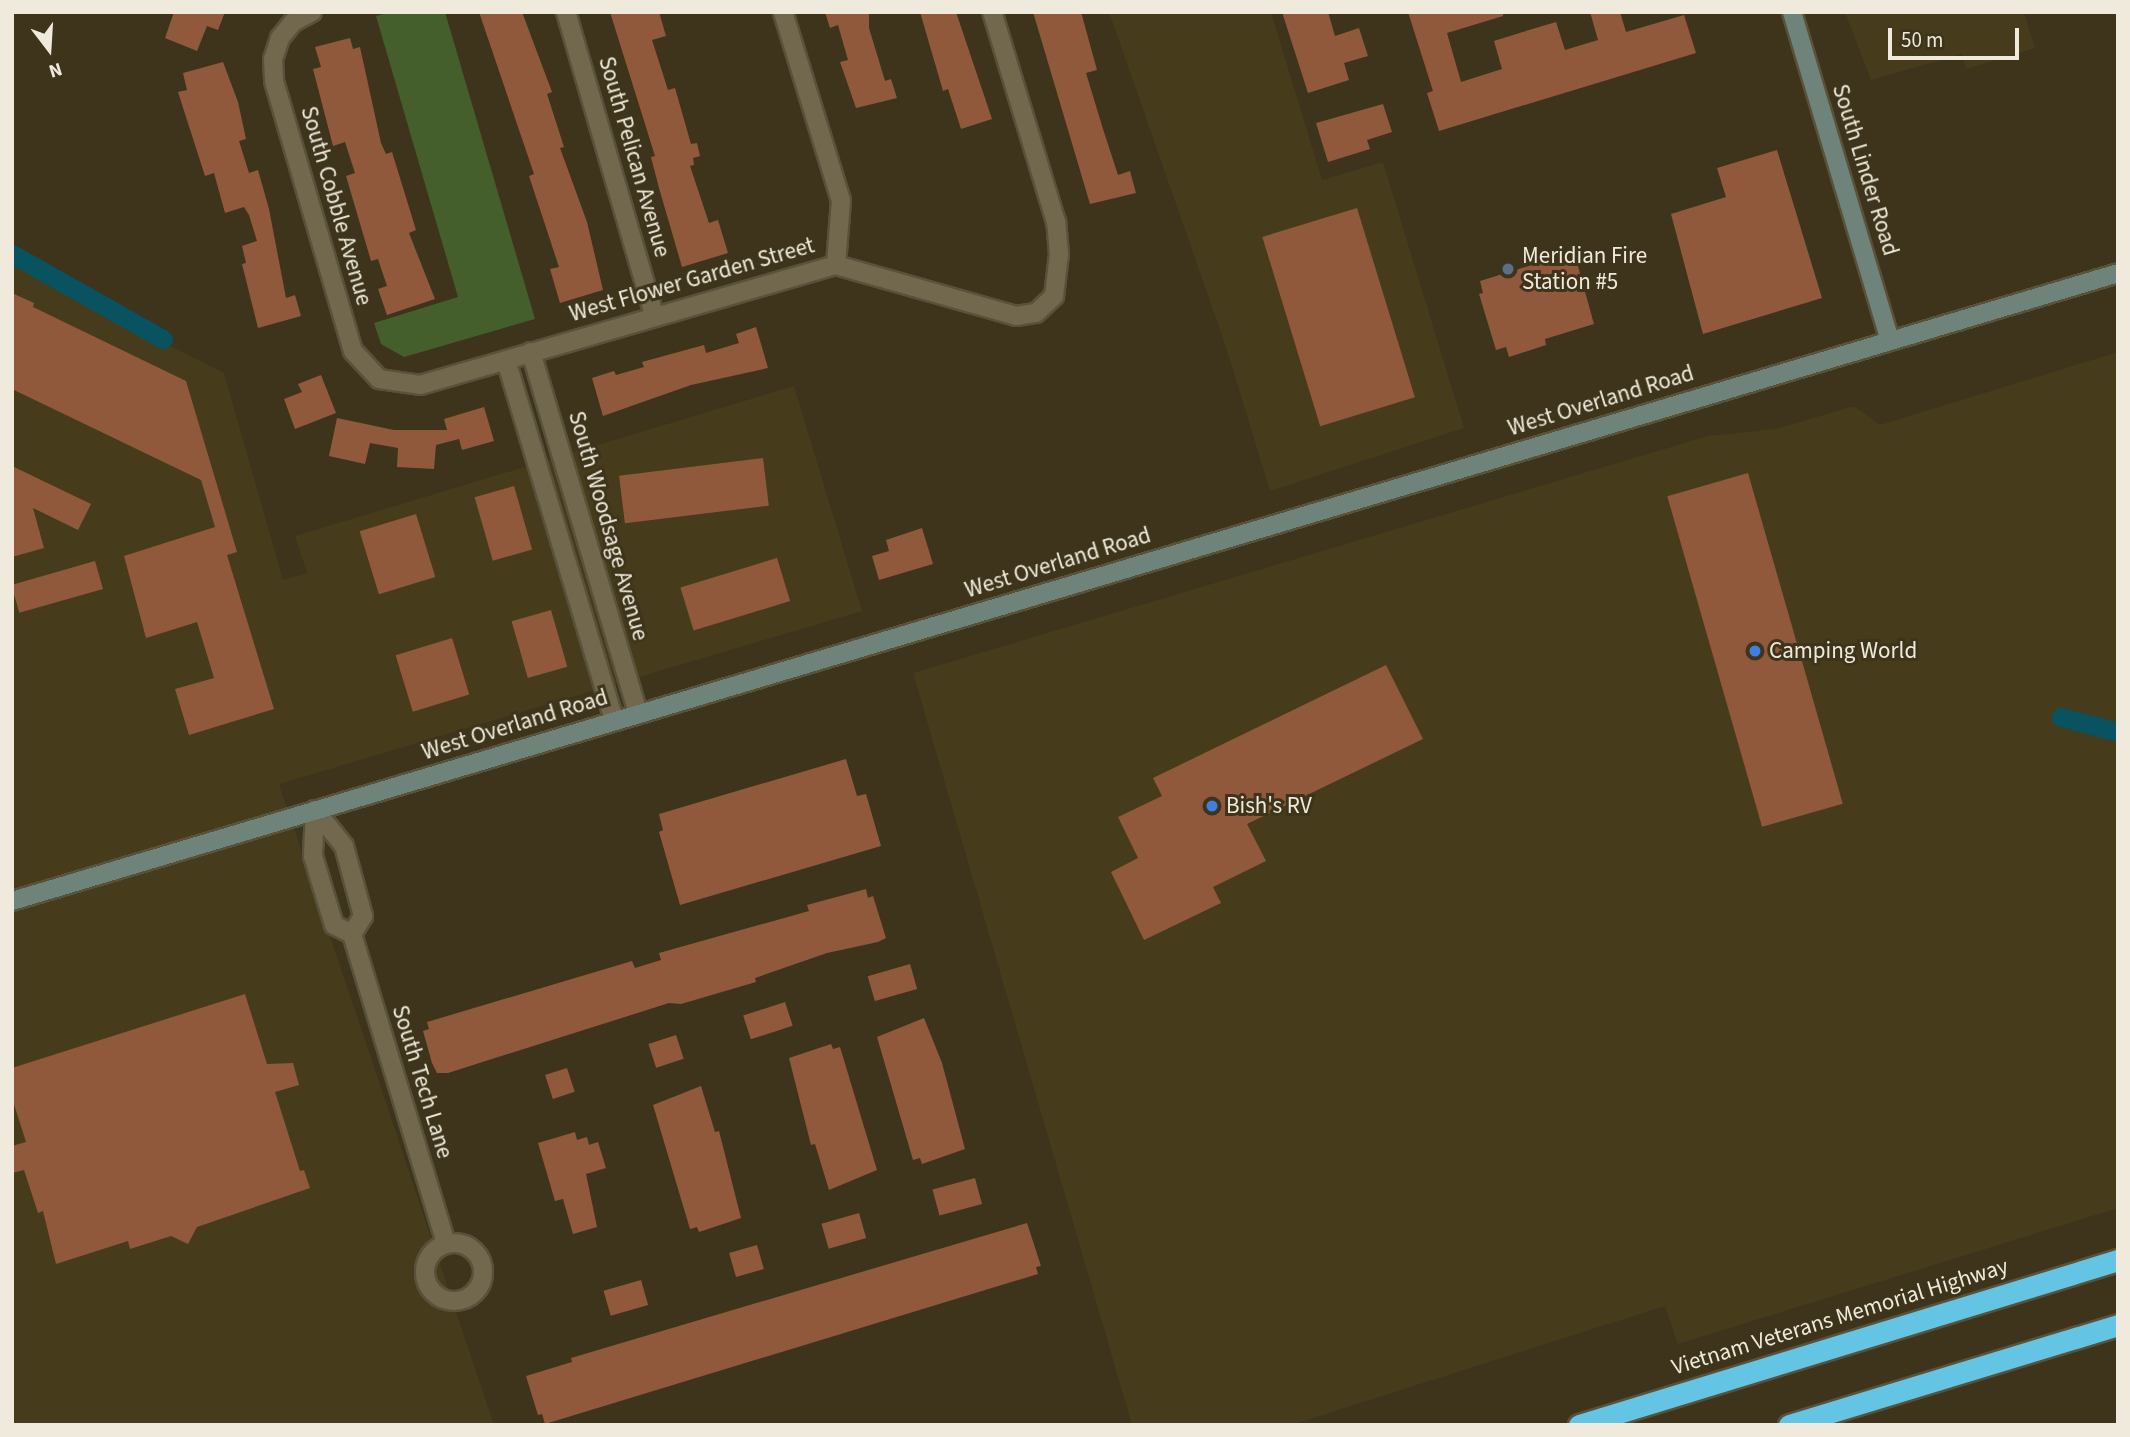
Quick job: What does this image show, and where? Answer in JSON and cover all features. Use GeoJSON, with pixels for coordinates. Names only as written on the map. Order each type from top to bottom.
{"type":"FeatureCollection","features":[{"type":"Feature","properties":{"kind":"highway","name":"Vietnam Veterans Memorial Highway"},"geometry":{"type":"LineString","coordinates":[[1578,1425],[2118,1260]]}},
{"type":"Feature","properties":{"kind":"highway"},"geometry":{"type":"LineString","coordinates":[[1789,1425],[2118,1325]]}},
{"type":"Feature","properties":{"kind":"street","name":"South Cobble Avenue"},"geometry":{"type":"LineString","coordinates":[[312,12],[293,22],[280,38],[273,58],[274,81],[354,351],[379,379]]}},
{"type":"Feature","properties":{"kind":"street","name":"South Pelican Avenue"},"geometry":{"type":"LineString","coordinates":[[566,12],[654,315]]}},
{"type":"Feature","properties":{"kind":"street"},"geometry":{"type":"LineString","coordinates":[[783,12],[841,200],[836,265]]}},
{"type":"Feature","properties":{"kind":"street","name":"West Flower Garden Street"},"geometry":{"type":"LineString","coordinates":[[379,379],[420,385],[654,315],[836,265],[1016,316],[1036,313],[1054,296],[1059,254],[1056,222],[992,12]]}},
{"type":"Feature","properties":{"kind":"street","name":"South Linder Road"},"geometry":{"type":"LineString","coordinates":[[1792,12],[1890,341]]}},
{"type":"Feature","properties":{"kind":"street","name":"West Overland Road"},"geometry":{"type":"LineString","coordinates":[[12,901],[2118,272]]}},
{"type":"Feature","properties":{"kind":"street","name":"South Woodsage Avenue"},"geometry":{"type":"LineString","coordinates":[[531,352],[638,714]]}},
{"type":"Feature","properties":{"kind":"street"},"geometry":{"type":"LineString","coordinates":[[506,360],[614,721]]}},
{"type":"Feature","properties":{"kind":"street"},"geometry":{"type":"LineString","coordinates":[[315,810],[344,846],[363,916],[352,934]]}},
{"type":"Feature","properties":{"kind":"street","name":"South Tech Lane"},"geometry":{"type":"LineString","coordinates":[[315,810],[313,856],[334,925],[352,934],[446,1244]]}},
{"type":"Feature","properties":{"kind":"shaded area"},"geometry":{"type":"Polygon","coordinates":[[[1109,12],[1271,12],[1322,180],[1383,162],[1464,428],[1270,491],[1226,347],[1109,12]]]}},
{"type":"Feature","properties":{"kind":"shaded area"},"geometry":{"type":"Polygon","coordinates":[[[1845,12],[2024,12],[2035,48],[1966,69],[1962,54],[1871,80],[1845,12]]]}},
{"type":"Feature","properties":{"kind":"shaded area"},"geometry":{"type":"Polygon","coordinates":[[[12,265],[224,373],[283,580],[307,573],[295,536],[794,386],[862,611],[279,784],[494,1425],[12,1425],[12,265]]]}},
{"type":"Feature","properties":{"kind":"shaded area"},"geometry":{"type":"Polygon","coordinates":[[[2118,352],[2118,1208],[1678,1344],[1665,1306],[1291,1425],[1132,1425],[913,673],[1708,436],[1776,429],[1854,406],[1880,425],[2118,352]]]}},
{"type":"Feature","properties":{"kind":"green space"},"geometry":{"type":"Polygon","coordinates":[[[392,12],[445,12],[535,319],[404,357],[381,344],[374,323],[458,297],[376,16],[392,12]]]}},
{"type":"Feature","properties":{"kind":"building"},"geometry":{"type":"Polygon","coordinates":[[[174,12],[225,12],[218,30],[207,26],[197,51],[165,38],[174,12]]]}},
{"type":"Feature","properties":{"kind":"building"},"geometry":{"type":"Polygon","coordinates":[[[479,12],[522,12],[552,92],[547,94],[564,147],[560,148],[587,222],[603,290],[560,303],[550,269],[559,267],[529,176],[534,174],[479,12]]]}},
{"type":"Feature","properties":{"kind":"building"},"geometry":{"type":"Polygon","coordinates":[[[610,12],[659,12],[666,36],[652,40],[668,90],[675,88],[691,144],[697,143],[700,156],[693,158],[694,165],[690,166],[709,223],[718,220],[728,253],[682,267],[651,157],[655,156],[610,12]]]}},
{"type":"Feature","properties":{"kind":"building"},"geometry":{"type":"Polygon","coordinates":[[[825,12],[869,12],[869,28],[885,81],[891,79],[897,98],[856,108],[840,62],[848,60],[838,25],[830,28],[825,12]]]}},
{"type":"Feature","properties":{"kind":"building"},"geometry":{"type":"Polygon","coordinates":[[[920,12],[956,12],[992,119],[961,129],[948,89],[943,91],[920,12]]]}},
{"type":"Feature","properties":{"kind":"building"},"geometry":{"type":"Polygon","coordinates":[[[1033,12],[1081,12],[1097,70],[1086,73],[1103,129],[1118,175],[1130,171],[1136,193],[1090,204],[1033,12]]]}},
{"type":"Feature","properties":{"kind":"building"},"geometry":{"type":"Polygon","coordinates":[[[1282,12],[1328,12],[1335,36],[1359,28],[1368,56],[1344,63],[1349,80],[1308,93],[1282,12]]]}},
{"type":"Feature","properties":{"kind":"building"},"geometry":{"type":"Polygon","coordinates":[[[1408,12],[1503,12],[1503,16],[1447,33],[1461,82],[1502,69],[1494,41],[1529,30],[1556,22],[1565,50],[1598,40],[1590,12],[1620,12],[1626,32],[1684,15],[1696,53],[1439,131],[1427,93],[1433,91],[1408,12]]]}},
{"type":"Feature","properties":{"kind":"building"},"geometry":{"type":"Polygon","coordinates":[[[350,38],[353,49],[360,47],[381,143],[386,154],[392,152],[416,230],[409,233],[435,299],[387,315],[378,289],[387,286],[378,259],[371,261],[346,176],[355,173],[345,142],[333,146],[313,69],[321,67],[315,47],[350,38]]]}},
{"type":"Feature","properties":{"kind":"building"},"geometry":{"type":"Polygon","coordinates":[[[223,62],[238,102],[246,139],[239,141],[249,173],[258,170],[269,209],[286,298],[295,295],[301,316],[258,328],[242,264],[246,263],[242,246],[257,241],[249,215],[244,207],[225,213],[214,173],[205,176],[178,92],[187,90],[183,73],[223,62]]]}},
{"type":"Feature","properties":{"kind":"building"},"geometry":{"type":"Polygon","coordinates":[[[1383,104],[1392,132],[1367,140],[1370,149],[1328,162],[1316,123],[1383,104]]]}},
{"type":"Feature","properties":{"kind":"building"},"geometry":{"type":"Polygon","coordinates":[[[1777,150],[1822,298],[1703,334],[1671,214],[1726,197],[1717,168],[1777,150]]]}},
{"type":"Feature","properties":{"kind":"building"},"geometry":{"type":"Polygon","coordinates":[[[1357,208],[1415,397],[1320,426],[1262,237],[1357,208]]]}},
{"type":"Feature","properties":{"kind":"building"},"geometry":{"type":"Polygon","coordinates":[[[1574,252],[1594,324],[1545,339],[1546,345],[1509,357],[1506,347],[1496,350],[1479,294],[1483,293],[1480,281],[1574,252]]]}},
{"type":"Feature","properties":{"kind":"building"},"geometry":{"type":"Polygon","coordinates":[[[12,293],[34,303],[33,307],[186,381],[237,552],[227,555],[274,709],[189,735],[175,689],[214,678],[197,622],[146,638],[124,556],[215,527],[201,480],[12,389],[12,293]]]}},
{"type":"Feature","properties":{"kind":"building"},"geometry":{"type":"Polygon","coordinates":[[[756,327],[768,368],[691,385],[603,416],[592,378],[614,371],[616,375],[644,367],[642,362],[704,345],[706,353],[739,343],[736,334],[756,327]]]}},
{"type":"Feature","properties":{"kind":"building"},"geometry":{"type":"Polygon","coordinates":[[[321,375],[336,413],[295,429],[284,399],[302,392],[298,384],[321,375]]]}},
{"type":"Feature","properties":{"kind":"building"},"geometry":{"type":"Polygon","coordinates":[[[484,407],[494,441],[462,450],[459,439],[436,445],[434,469],[397,467],[398,448],[370,443],[365,464],[329,456],[337,418],[394,430],[447,430],[444,419],[484,407]]]}},
{"type":"Feature","properties":{"kind":"building"},"geometry":{"type":"Polygon","coordinates":[[[763,458],[769,506],[625,523],[619,476],[763,458]]]}},
{"type":"Feature","properties":{"kind":"building"},"geometry":{"type":"Polygon","coordinates":[[[12,466],[91,504],[78,530],[33,508],[44,548],[12,557],[12,466]]]}},
{"type":"Feature","properties":{"kind":"building","name":"Camping World"},"geometry":{"type":"Polygon","coordinates":[[[1748,473],[1843,804],[1762,827],[1667,496],[1748,473]]]}},
{"type":"Feature","properties":{"kind":"building"},"geometry":{"type":"Polygon","coordinates":[[[514,486],[532,549],[493,561],[475,497],[514,486]]]}},
{"type":"Feature","properties":{"kind":"building"},"geometry":{"type":"Polygon","coordinates":[[[416,514],[435,577],[379,594],[360,531],[416,514]]]}},
{"type":"Feature","properties":{"kind":"building"},"geometry":{"type":"Polygon","coordinates":[[[922,528],[933,564],[879,580],[872,556],[889,551],[886,540],[922,528]]]}},
{"type":"Feature","properties":{"kind":"building"},"geometry":{"type":"Polygon","coordinates":[[[777,558],[790,601],[694,631],[680,588],[777,558]]]}},
{"type":"Feature","properties":{"kind":"building"},"geometry":{"type":"Polygon","coordinates":[[[95,561],[103,589],[19,613],[12,585],[95,561]]]}},
{"type":"Feature","properties":{"kind":"building"},"geometry":{"type":"Polygon","coordinates":[[[551,610],[567,667],[528,678],[512,621],[551,610]]]}},
{"type":"Feature","properties":{"kind":"building"},"geometry":{"type":"Polygon","coordinates":[[[452,638],[469,694],[413,712],[396,655],[452,638]]]}},
{"type":"Feature","properties":{"kind":"building","name":"Bish's RV"},"geometry":{"type":"Polygon","coordinates":[[[1386,665],[1423,739],[1247,824],[1266,861],[1213,887],[1221,903],[1144,940],[1111,872],[1138,858],[1118,817],[1162,796],[1153,778],[1386,665]]]}},
{"type":"Feature","properties":{"kind":"building"},"geometry":{"type":"Polygon","coordinates":[[[846,759],[857,796],[866,794],[881,846],[680,905],[659,832],[663,830],[659,814],[846,759]]]}},
{"type":"Feature","properties":{"kind":"building"},"geometry":{"type":"Polygon","coordinates":[[[866,889],[868,898],[873,896],[886,938],[878,942],[827,953],[755,978],[756,982],[681,1004],[669,1003],[448,1073],[437,1073],[432,1063],[423,1031],[429,1029],[427,1022],[632,961],[635,968],[661,960],[659,953],[809,911],[807,905],[866,889]]]}},
{"type":"Feature","properties":{"kind":"building"},"geometry":{"type":"Polygon","coordinates":[[[910,964],[917,989],[875,1001],[868,976],[910,964]]]}},
{"type":"Feature","properties":{"kind":"building"},"geometry":{"type":"Polygon","coordinates":[[[245,994],[267,1064],[293,1063],[299,1085],[275,1092],[300,1171],[304,1170],[310,1188],[197,1227],[188,1244],[171,1236],[130,1249],[128,1241],[56,1264],[43,1211],[38,1213],[24,1170],[12,1173],[12,1146],[26,1142],[12,1098],[12,1068],[245,994]]]}},
{"type":"Feature","properties":{"kind":"building"},"geometry":{"type":"Polygon","coordinates":[[[785,1002],[793,1026],[751,1039],[743,1016],[785,1002]]]}},
{"type":"Feature","properties":{"kind":"building"},"geometry":{"type":"Polygon","coordinates":[[[924,1018],[942,1063],[965,1149],[922,1164],[920,1158],[913,1160],[877,1037],[924,1018]]]}},
{"type":"Feature","properties":{"kind":"building"},"geometry":{"type":"Polygon","coordinates":[[[676,1035],[684,1059],[656,1068],[648,1044],[676,1035]]]}},
{"type":"Feature","properties":{"kind":"building"},"geometry":{"type":"Polygon","coordinates":[[[831,1044],[833,1049],[840,1047],[877,1170],[829,1190],[815,1144],[811,1145],[789,1058],[831,1044]]]}},
{"type":"Feature","properties":{"kind":"building"},"geometry":{"type":"Polygon","coordinates":[[[567,1068],[575,1092],[553,1099],[545,1075],[567,1068]]]}},
{"type":"Feature","properties":{"kind":"building"},"geometry":{"type":"Polygon","coordinates":[[[701,1086],[715,1132],[719,1131],[741,1218],[699,1232],[697,1227],[690,1229],[653,1105],[701,1086]]]}},
{"type":"Feature","properties":{"kind":"building"},"geometry":{"type":"Polygon","coordinates":[[[575,1132],[577,1140],[587,1137],[589,1145],[598,1142],[606,1168],[586,1174],[597,1227],[573,1234],[563,1199],[555,1201],[538,1143],[575,1132]]]}},
{"type":"Feature","properties":{"kind":"building"},"geometry":{"type":"Polygon","coordinates":[[[975,1178],[982,1204],[939,1215],[932,1189],[975,1178]]]}},
{"type":"Feature","properties":{"kind":"building"},"geometry":{"type":"Polygon","coordinates":[[[859,1213],[866,1238],[829,1249],[822,1224],[859,1213]]]}},
{"type":"Feature","properties":{"kind":"building"},"geometry":{"type":"Polygon","coordinates":[[[1027,1223],[1041,1266],[1036,1267],[1038,1274],[545,1424],[542,1414],[538,1415],[526,1376],[572,1362],[571,1358],[1027,1223]]]}},
{"type":"Feature","properties":{"kind":"building"},"geometry":{"type":"Polygon","coordinates":[[[757,1245],[764,1269],[736,1277],[729,1253],[757,1245]]]}},
{"type":"Feature","properties":{"kind":"building"},"geometry":{"type":"Polygon","coordinates":[[[641,1280],[648,1305],[611,1316],[604,1291],[641,1280]]]}},
{"type":"Feature","properties":{"kind":"waterway"},"geometry":{"type":"LineString","coordinates":[[12,254],[163,339]]}},
{"type":"Feature","properties":{"kind":"waterway"},"geometry":{"type":"LineString","coordinates":[[2061,717],[2118,732]]}},
{"type":"Feature","properties":{"kind":"place","name":"Meridian Fire Station #5"},"geometry":{"type":"Point","coordinates":[1508,269]}},
{"type":"Feature","properties":{"kind":"place","name":"Camping World"},"geometry":{"type":"Point","coordinates":[1755,651]}},
{"type":"Feature","properties":{"kind":"place","name":"Bish's RV"},"geometry":{"type":"Point","coordinates":[1212,806]}}]}
